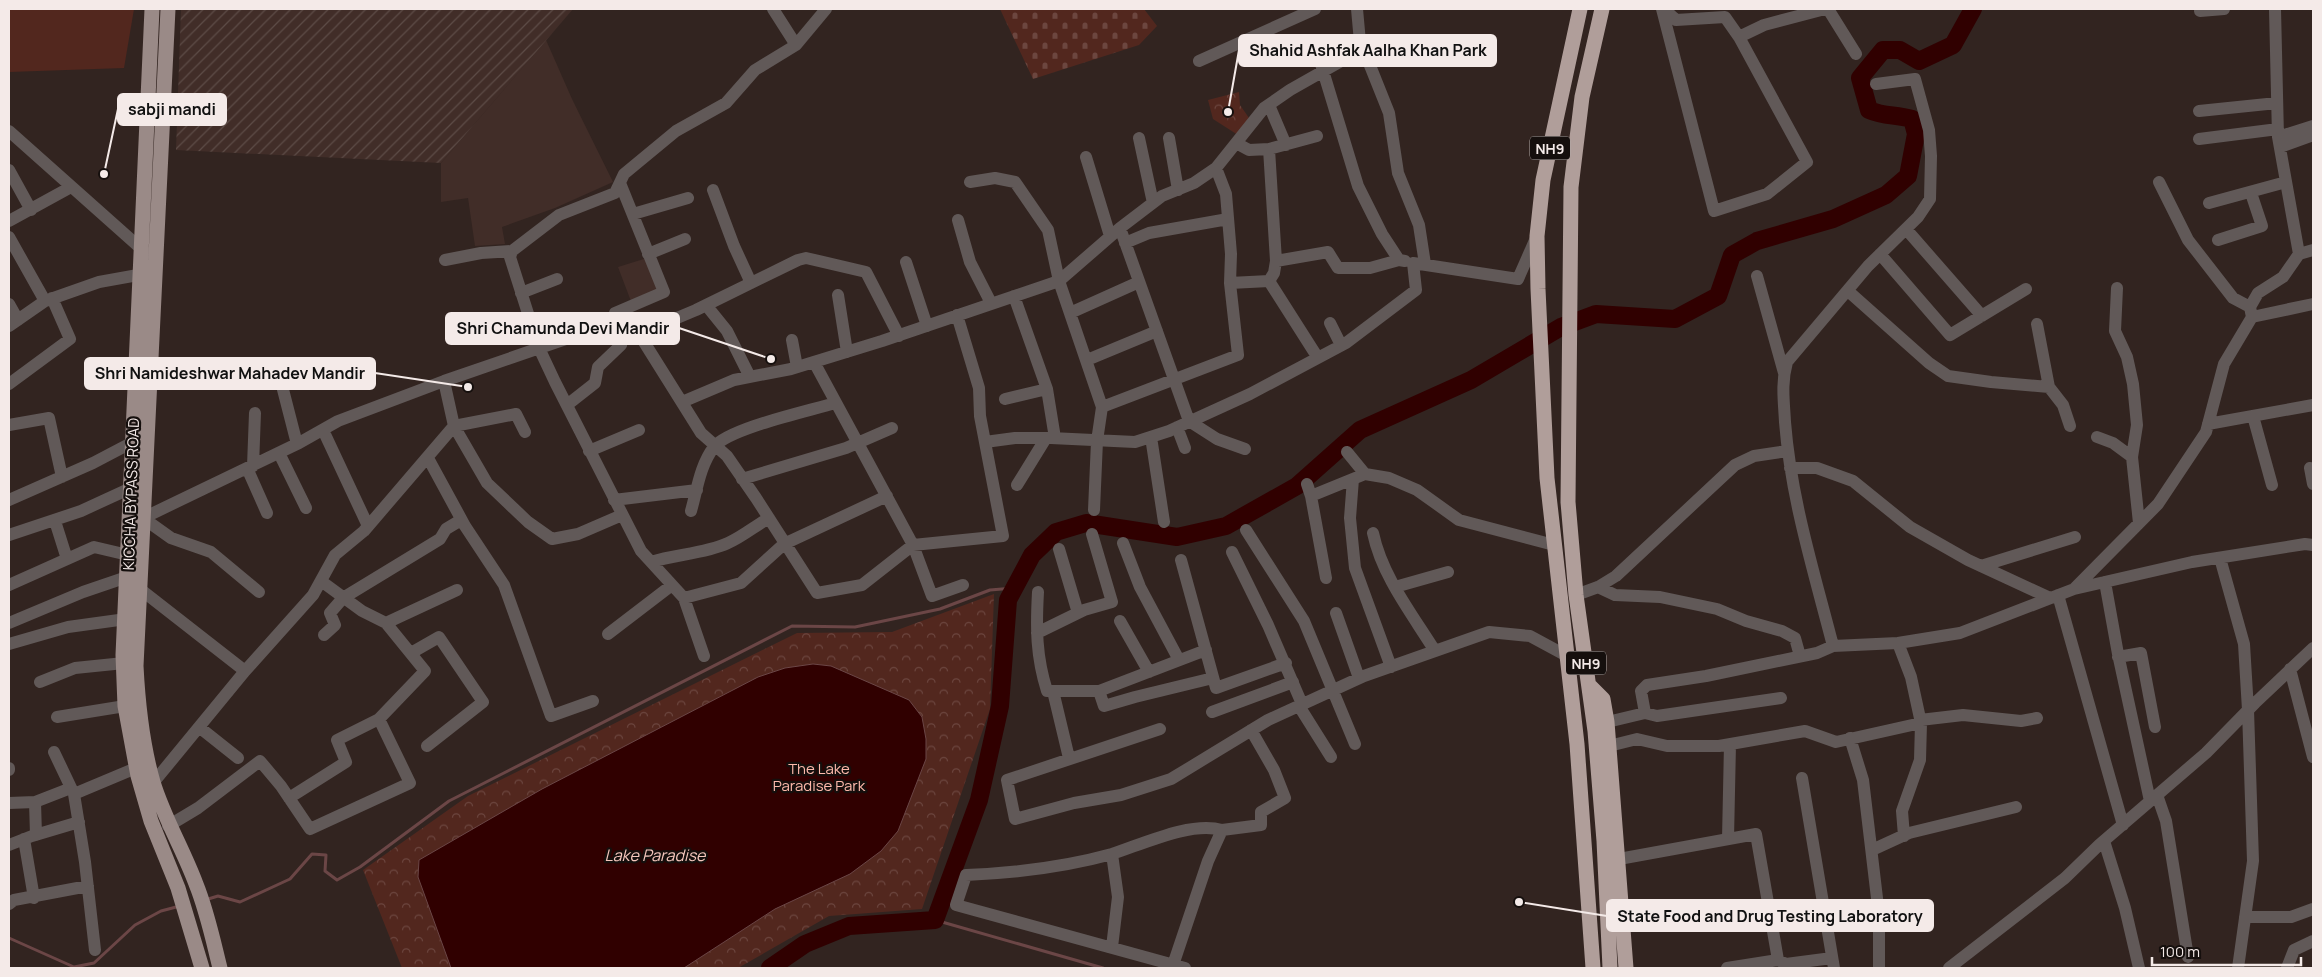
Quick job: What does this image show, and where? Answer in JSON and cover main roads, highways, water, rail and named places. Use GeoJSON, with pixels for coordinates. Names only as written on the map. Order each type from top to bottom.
{"type":"FeatureCollection","features":[{"type":"Feature","properties":{"kind":"highway","name":"NH9"},"geometry":{"type":"LineString","coordinates":[[1580,9],[1543,180],[1537,236],[1547,478],[1583,806],[1592,968]]}},
{"type":"Feature","properties":{"kind":"highway","name":"NH9"},"geometry":{"type":"LineString","coordinates":[[1602,9],[1582,98],[1571,186],[1569,285],[1571,358],[1568,502],[1576,595],[1589,684],[1601,724],[1612,860],[1610,968]]}},
{"type":"Feature","properties":{"kind":"highway"},"geometry":{"type":"LineString","coordinates":[[1560,597],[1576,595]]}},
{"type":"Feature","properties":{"kind":"highway"},"geometry":{"type":"LineString","coordinates":[[1612,860],[1626,968]]}},
{"type":"Feature","properties":{"kind":"main road","name":"KICCHA BYPASS ROAD"},"geometry":{"type":"LineString","coordinates":[[152,9],[151,222],[142,250],[150,270],[146,296],[140,443],[131,488],[136,517],[128,555],[124,663],[136,768],[151,821],[178,888],[202,968]]}},
{"type":"Feature","properties":{"kind":"main road"},"geometry":{"type":"LineString","coordinates":[[150,270],[151,222],[168,9]]}},
{"type":"Feature","properties":{"kind":"main road"},"geometry":{"type":"LineString","coordinates":[[146,296],[150,375],[140,443],[136,517],[140,589],[136,666],[130,710],[143,741],[153,782],[168,826],[196,882],[209,921],[220,968]]}},
{"type":"Feature","properties":{"kind":"water","name":"Lake Paradise"},"geometry":{"type":"Polygon","coordinates":[[[813,664],[831,666],[909,700],[922,717],[926,739],[926,759],[898,831],[881,851],[850,874],[775,909],[684,968],[451,968],[418,877],[419,860],[542,789],[758,677],[785,668],[813,664]]]}},
{"type":"Feature","properties":{"kind":"waterway"},"geometry":{"type":"LineString","coordinates":[[770,968],[805,944],[849,926],[935,920],[979,800],[1000,706],[1008,600],[1032,555],[1056,532],[1086,523],[1177,537],[1226,526],[1297,486],[1360,430],[1471,380],[1561,327],[1596,314],[1675,319],[1718,296],[1732,255],[1757,241],[1833,219],[1886,195],[1908,176],[1916,134],[1912,119],[1880,114],[1869,110],[1860,78],[1883,50],[1900,50],[1919,61],[1953,45],[1973,9]]}},
{"type":"Feature","properties":{"kind":"waterway"},"geometry":{"type":"LineString","coordinates":[[205,900],[218,896],[240,902],[290,879],[312,854],[326,855],[325,871],[337,880],[360,867],[449,801],[792,626],[855,627],[940,609],[990,590],[1014,588]]}},
{"type":"Feature","properties":{"kind":"waterway"},"geometry":{"type":"LineString","coordinates":[[9,938],[74,967],[94,963],[135,925],[161,911],[180,906]]}},
{"type":"Feature","properties":{"kind":"waterway"},"geometry":{"type":"LineString","coordinates":[[935,920],[1103,968]]}},
{"type":"Feature","properties":{"kind":"place","name":"Shahid Ashfak Aalha Khan Park"},"geometry":{"type":"Point","coordinates":[1228,112]}},
{"type":"Feature","properties":{"kind":"place","name":"sabji mandi"},"geometry":{"type":"Point","coordinates":[104,174]}},
{"type":"Feature","properties":{"kind":"place","name":"Shri Chamunda Devi Mandir"},"geometry":{"type":"Point","coordinates":[771,359]}},
{"type":"Feature","properties":{"kind":"place","name":"Shri Namideshwar Mahadev Mandir"},"geometry":{"type":"Point","coordinates":[468,387]}},
{"type":"Feature","properties":{"kind":"place","name":"State Food and Drug Testing Laboratory"},"geometry":{"type":"Point","coordinates":[1519,902]}},
{"type":"Feature","properties":{"kind":"park label","name":"The Lake Paradise Park"},"geometry":{"type":"Point","coordinates":[819,776]}}]}
